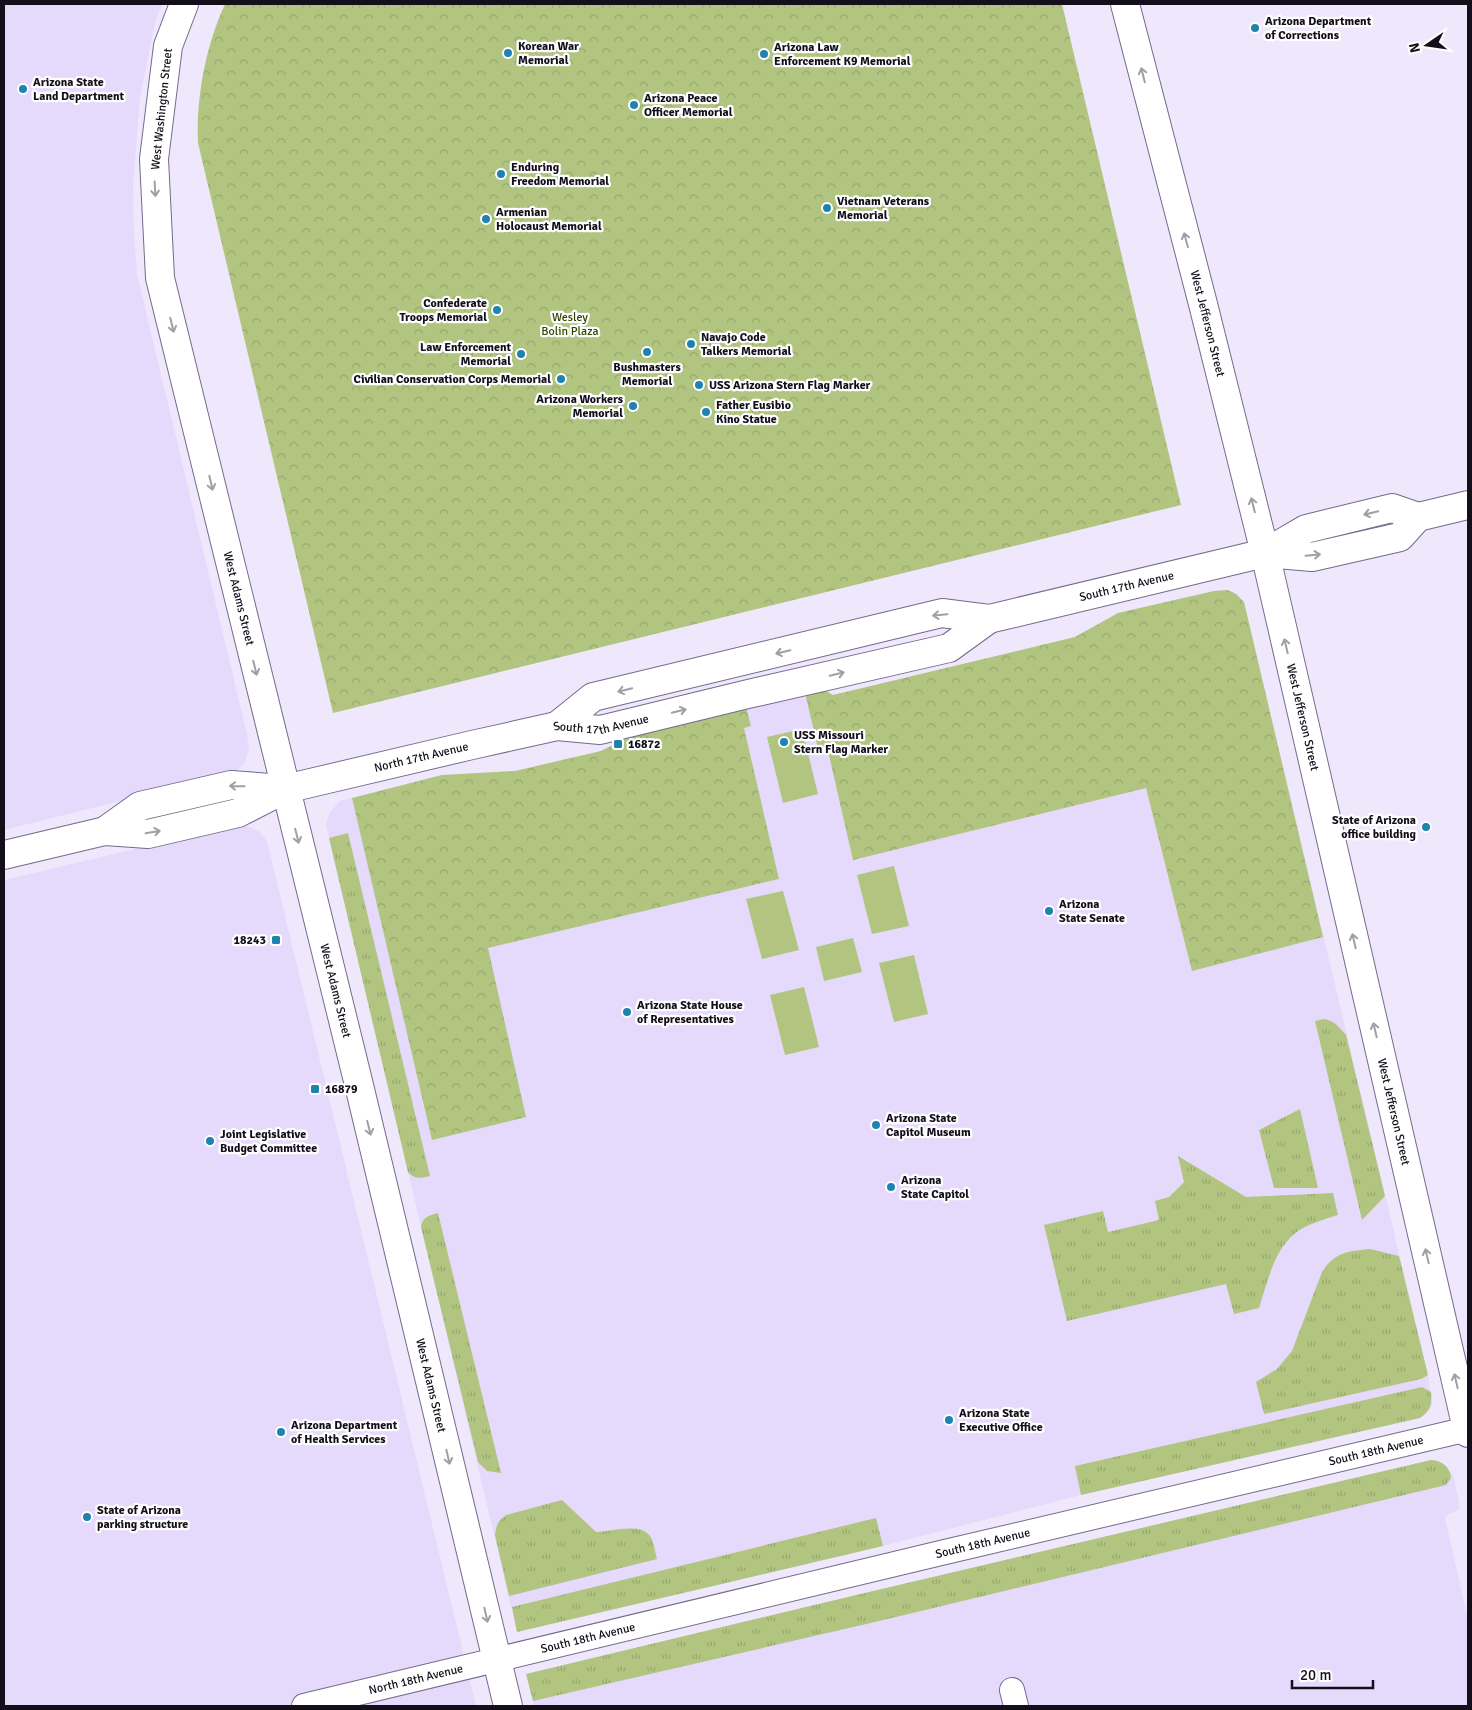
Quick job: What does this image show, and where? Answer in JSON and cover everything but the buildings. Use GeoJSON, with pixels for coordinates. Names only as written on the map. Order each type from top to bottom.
{"type":"FeatureCollection","features":[{"type":"Feature","properties":{"kind":"main road","name":"West Washington Street"},"geometry":{"type":"LineString","coordinates":[[160,278],[154,159],[168,46],[184,4]]}},
{"type":"Feature","properties":{"kind":"main road","name":"West Jefferson Street"},"geometry":{"type":"LineString","coordinates":[[1126,4],[1265,553],[1468,1430]]}},
{"type":"Feature","properties":{"kind":"main road","name":"West Adams Street"},"geometry":{"type":"LineString","coordinates":[[160,278],[360,1090],[508,1706]]}},
{"type":"Feature","properties":{"kind":"main road","name":"South 17th Avenue"},"geometry":{"type":"LineString","coordinates":[[557,726],[593,697],[942,613],[989,619],[1265,553],[1312,556],[1400,537],[1418,516],[1468,505]]}},
{"type":"Feature","properties":{"kind":"main road","name":"South 17th Avenue"},"geometry":{"type":"LineString","coordinates":[[557,726],[600,730],[949,648],[989,619]]}},
{"type":"Feature","properties":{"kind":"main road","name":"North 17th Avenue"},"geometry":{"type":"LineString","coordinates":[[4,855],[105,831],[140,806],[149,803],[231,785],[285,789],[557,726]]}},
{"type":"Feature","properties":{"kind":"street","name":"South 18th Avenue"},"geometry":{"type":"LineString","coordinates":[[497,1660],[945,1552],[1468,1430]]}},
{"type":"Feature","properties":{"kind":"street","name":"North 18th Avenue"},"geometry":{"type":"LineString","coordinates":[[304,1706],[497,1660]]}},
{"type":"Feature","properties":{"kind":"shaded area"},"geometry":{"type":"Polygon","coordinates":[[[4,4],[162,4],[155,23],[140,97],[133,185],[137,274],[247,734],[249,750],[244,764],[234,773],[4,830],[4,4]]]}},
{"type":"Feature","properties":{"kind":"shaded area"},"geometry":{"type":"Polygon","coordinates":[[[1228,590],[1236,594],[1244,602],[1428,1375],[1432,1403],[1430,1409],[1420,1418],[1081,1495],[883,1546],[517,1632],[329,838],[326,823],[331,811],[340,801],[442,775],[515,771],[601,751],[653,725],[823,686],[833,695],[1075,637],[1118,613],[1214,591],[1228,590]]]}},
{"type":"Feature","properties":{"kind":"shaded area"},"geometry":{"type":"Polygon","coordinates":[[[236,825],[250,827],[260,832],[267,841],[476,1706],[4,1706],[4,880],[236,825]]]}},
{"type":"Feature","properties":{"kind":"shaded area"},"geometry":{"type":"Polygon","coordinates":[[[1431,1460],[1440,1461],[1453,1475],[1460,1507],[1445,1518],[1468,1619],[1468,1706],[534,1706],[526,1674],[1431,1460]]]}},
{"type":"Feature","properties":{"kind":"green space","name":"Wesley Bolin Plaza"},"geometry":{"type":"Polygon","coordinates":[[[225,4],[1062,4],[1181,505],[333,713],[198,143],[199,108],[204,72],[212,37],[225,4]]]}},
{"type":"Feature","properties":{"kind":"green space"},"geometry":{"type":"Polygon","coordinates":[[[1228,590],[1236,594],[1244,602],[1323,937],[1192,971],[1146,788],[853,860],[828,751],[818,749],[804,688],[823,686],[833,695],[1075,637],[1118,613],[1214,591],[1228,590]]]}},
{"type":"Feature","properties":{"kind":"green space"},"geometry":{"type":"Polygon","coordinates":[[[745,703],[751,726],[744,728],[779,879],[488,948],[526,1117],[432,1140],[352,798],[442,775],[515,771],[601,751],[653,725],[745,703]]]}},
{"type":"Feature","properties":{"kind":"green space"},"geometry":{"type":"Polygon","coordinates":[[[802,729],[818,794],[783,803],[767,737],[802,729]]]}},
{"type":"Feature","properties":{"kind":"green space"},"geometry":{"type":"Polygon","coordinates":[[[348,833],[430,1176],[421,1178],[408,1172],[329,838],[348,833]]]}},
{"type":"Feature","properties":{"kind":"green space"},"geometry":{"type":"Polygon","coordinates":[[[894,866],[909,926],[872,934],[857,875],[894,866]]]}},
{"type":"Feature","properties":{"kind":"green space"},"geometry":{"type":"Polygon","coordinates":[[[783,891],[799,950],[762,959],[746,899],[783,891]]]}},
{"type":"Feature","properties":{"kind":"green space"},"geometry":{"type":"Polygon","coordinates":[[[853,938],[862,972],[824,981],[816,947],[853,938]]]}},
{"type":"Feature","properties":{"kind":"green space"},"geometry":{"type":"Polygon","coordinates":[[[914,955],[928,1014],[894,1022],[879,963],[914,955]]]}},
{"type":"Feature","properties":{"kind":"green space"},"geometry":{"type":"Polygon","coordinates":[[[804,987],[819,1047],[785,1055],[770,995],[804,987]]]}},
{"type":"Feature","properties":{"kind":"green space"},"geometry":{"type":"Polygon","coordinates":[[[1324,1019],[1334,1023],[1346,1035],[1385,1196],[1362,1220],[1315,1021],[1324,1019]]]}},
{"type":"Feature","properties":{"kind":"green space"},"geometry":{"type":"Polygon","coordinates":[[[1300,1109],[1318,1188],[1274,1188],[1259,1130],[1300,1109]]]}},
{"type":"Feature","properties":{"kind":"green space"},"geometry":{"type":"Polygon","coordinates":[[[1178,1156],[1246,1197],[1333,1193],[1338,1215],[1301,1229],[1284,1245],[1273,1265],[1259,1308],[1234,1314],[1226,1284],[1067,1321],[1044,1225],[1103,1211],[1108,1232],[1159,1220],[1155,1201],[1169,1197],[1184,1182],[1178,1156]]]}},
{"type":"Feature","properties":{"kind":"green space"},"geometry":{"type":"Polygon","coordinates":[[[438,1213],[501,1473],[487,1471],[478,1462],[421,1227],[425,1219],[438,1213]]]}},
{"type":"Feature","properties":{"kind":"green space"},"geometry":{"type":"Polygon","coordinates":[[[1370,1249],[1399,1256],[1428,1375],[1421,1379],[1264,1414],[1256,1382],[1277,1369],[1292,1351],[1322,1272],[1337,1256],[1370,1249]]]}},
{"type":"Feature","properties":{"kind":"green space"},"geometry":{"type":"Polygon","coordinates":[[[1422,1387],[1431,1392],[1431,1400],[1429,1410],[1420,1418],[1081,1495],[1075,1466],[1422,1387]]]}},
{"type":"Feature","properties":{"kind":"green space"},"geometry":{"type":"Polygon","coordinates":[[[1431,1460],[1442,1463],[1447,1468],[1451,1478],[1446,1485],[875,1622],[533,1701],[526,1674],[869,1592],[1431,1460]]]}},
{"type":"Feature","properties":{"kind":"green space"},"geometry":{"type":"Polygon","coordinates":[[[562,1500],[596,1532],[639,1529],[645,1532],[651,1538],[657,1559],[509,1596],[495,1535],[498,1524],[506,1515],[562,1500]]]}},
{"type":"Feature","properties":{"kind":"green space"},"geometry":{"type":"Polygon","coordinates":[[[876,1518],[883,1546],[517,1632],[512,1607],[876,1518]]]}},
{"type":"Feature","properties":{"kind":"place","name":"Arizona Department of Corrections"},"geometry":{"type":"Point","coordinates":[1255,28]}},
{"type":"Feature","properties":{"kind":"place","name":"Korean War Memorial"},"geometry":{"type":"Point","coordinates":[508,53]}},
{"type":"Feature","properties":{"kind":"place","name":"Arizona Law Enforcement K9 Memorial"},"geometry":{"type":"Point","coordinates":[764,54]}},
{"type":"Feature","properties":{"kind":"place","name":"Arizona State Land Department"},"geometry":{"type":"Point","coordinates":[23,89]}},
{"type":"Feature","properties":{"kind":"place","name":"Arizona Peace Officer Memorial"},"geometry":{"type":"Point","coordinates":[634,105]}},
{"type":"Feature","properties":{"kind":"place","name":"Enduring Freedom Memorial"},"geometry":{"type":"Point","coordinates":[501,174]}},
{"type":"Feature","properties":{"kind":"place","name":"Vietnam Veterans Memorial"},"geometry":{"type":"Point","coordinates":[827,208]}},
{"type":"Feature","properties":{"kind":"place","name":"Armenian Holocaust Memorial"},"geometry":{"type":"Point","coordinates":[486,219]}},
{"type":"Feature","properties":{"kind":"place","name":"Confederate Troops Memorial"},"geometry":{"type":"Point","coordinates":[497,310]}},
{"type":"Feature","properties":{"kind":"place","name":"Navajo Code Talkers Memorial"},"geometry":{"type":"Point","coordinates":[691,344]}},
{"type":"Feature","properties":{"kind":"place","name":"Bushmasters Memorial"},"geometry":{"type":"Point","coordinates":[647,352]}},
{"type":"Feature","properties":{"kind":"place","name":"Law Enforcement Memorial"},"geometry":{"type":"Point","coordinates":[521,354]}},
{"type":"Feature","properties":{"kind":"place","name":"Civilian Conservation Corps Memorial"},"geometry":{"type":"Point","coordinates":[561,379]}},
{"type":"Feature","properties":{"kind":"place","name":"USS Arizona Stern Flag Marker"},"geometry":{"type":"Point","coordinates":[699,385]}},
{"type":"Feature","properties":{"kind":"place","name":"Arizona Workers Memorial"},"geometry":{"type":"Point","coordinates":[633,406]}},
{"type":"Feature","properties":{"kind":"place","name":"Father Eusibio Kino Statue"},"geometry":{"type":"Point","coordinates":[706,412]}},
{"type":"Feature","properties":{"kind":"place","name":"USS Missouri Stern Flag Marker"},"geometry":{"type":"Point","coordinates":[784,742]}},
{"type":"Feature","properties":{"kind":"place","name":"16872"},"geometry":{"type":"Point","coordinates":[618,744]}},
{"type":"Feature","properties":{"kind":"place","name":"State of Arizona office building"},"geometry":{"type":"Point","coordinates":[1426,827]}},
{"type":"Feature","properties":{"kind":"place","name":"Arizona State Senate"},"geometry":{"type":"Point","coordinates":[1049,911]}},
{"type":"Feature","properties":{"kind":"place","name":"18243"},"geometry":{"type":"Point","coordinates":[276,940]}},
{"type":"Feature","properties":{"kind":"place","name":"Arizona State House of Representatives"},"geometry":{"type":"Point","coordinates":[627,1012]}},
{"type":"Feature","properties":{"kind":"place","name":"16879"},"geometry":{"type":"Point","coordinates":[315,1089]}},
{"type":"Feature","properties":{"kind":"place","name":"Arizona State Capitol Museum"},"geometry":{"type":"Point","coordinates":[876,1125]}},
{"type":"Feature","properties":{"kind":"place","name":"Joint Legislative Budget Committee"},"geometry":{"type":"Point","coordinates":[210,1141]}},
{"type":"Feature","properties":{"kind":"place","name":"Arizona State Capitol"},"geometry":{"type":"Point","coordinates":[891,1187]}},
{"type":"Feature","properties":{"kind":"place","name":"Arizona State Executive Office"},"geometry":{"type":"Point","coordinates":[949,1420]}},
{"type":"Feature","properties":{"kind":"place","name":"Arizona Department of Health Services"},"geometry":{"type":"Point","coordinates":[281,1432]}},
{"type":"Feature","properties":{"kind":"place","name":"State of Arizona parking structure"},"geometry":{"type":"Point","coordinates":[87,1517]}}]}
